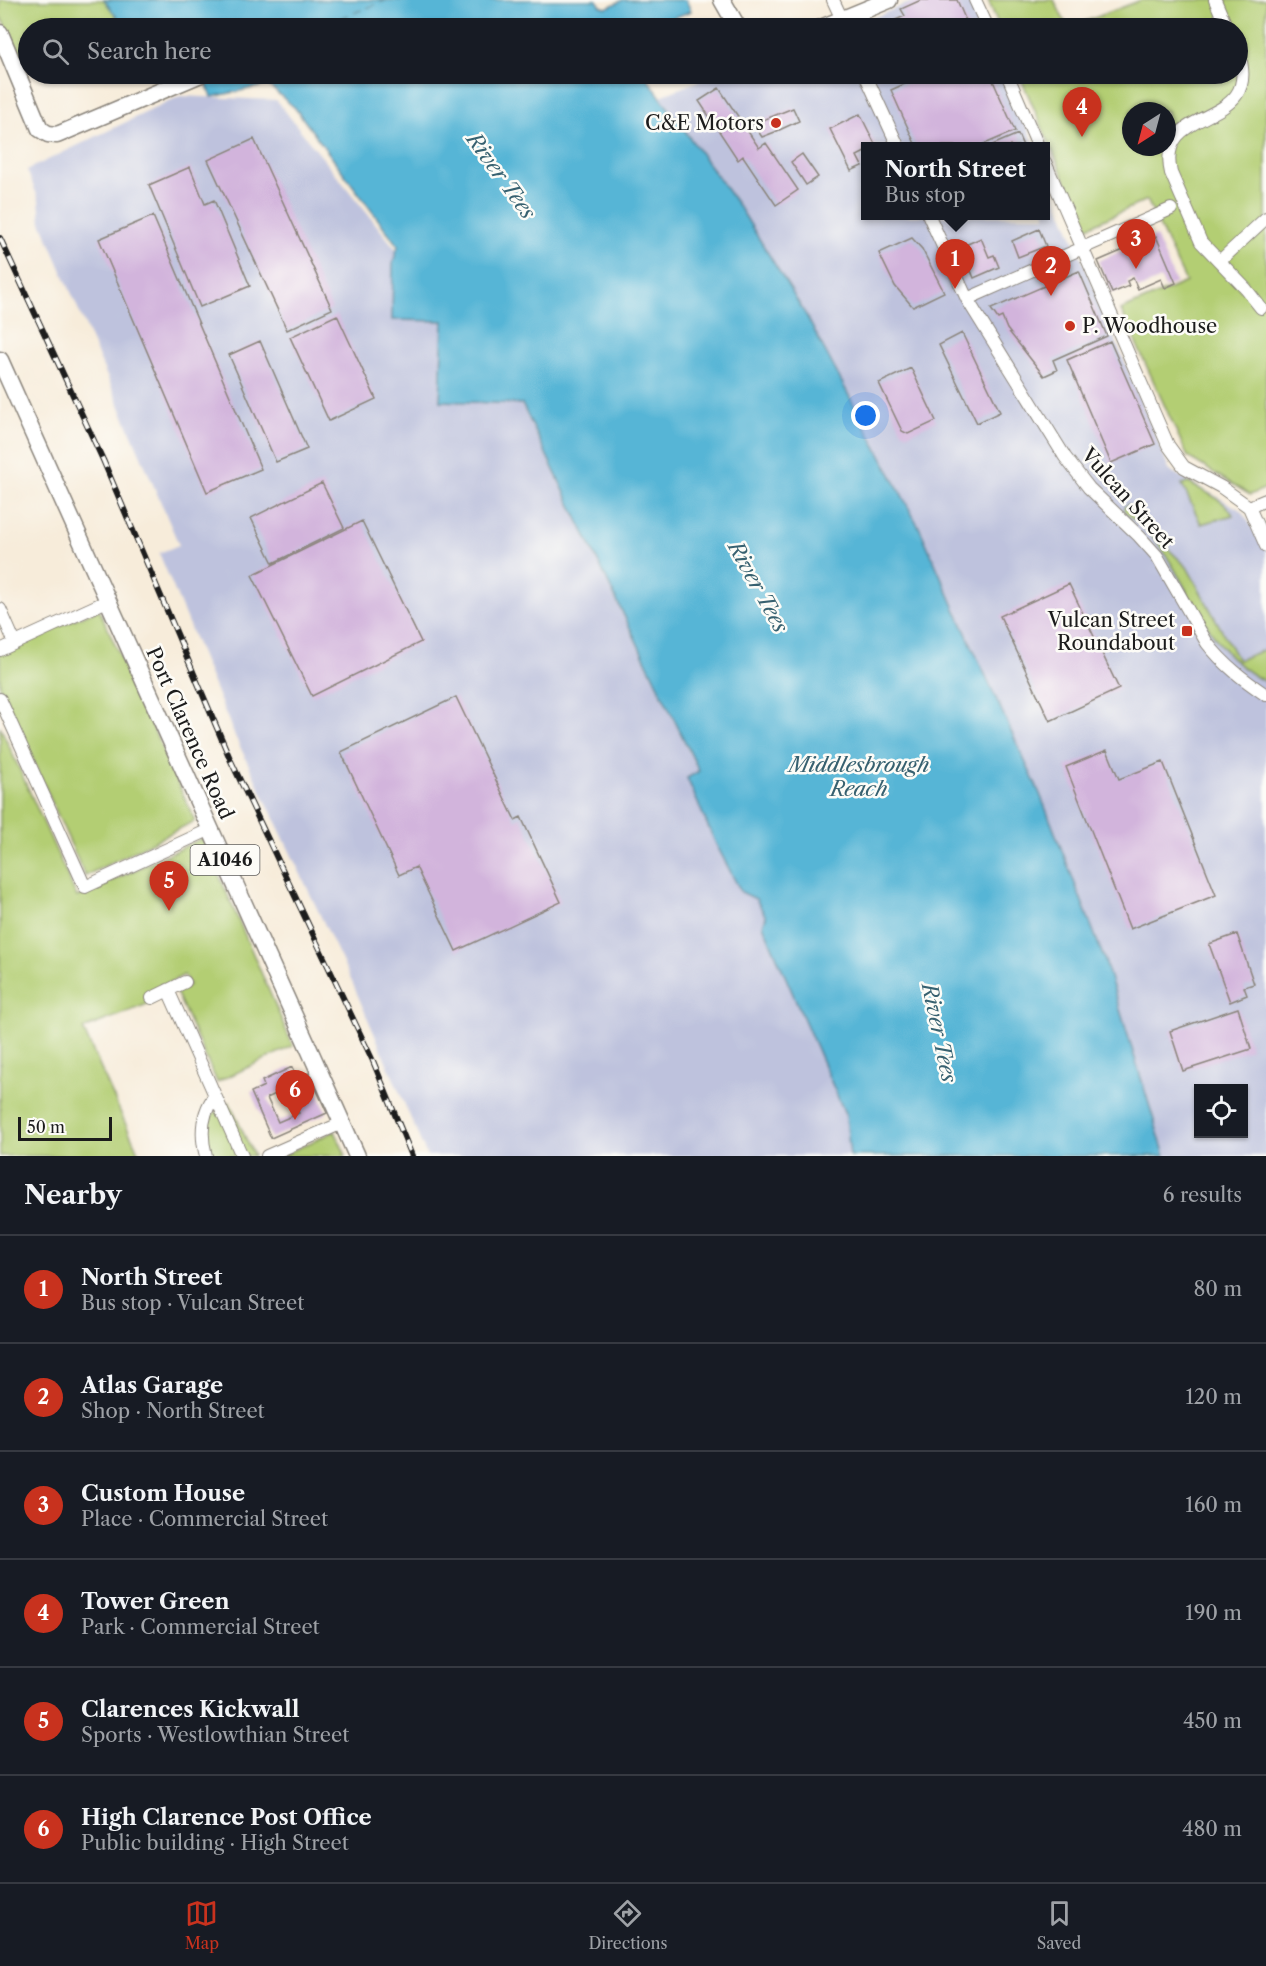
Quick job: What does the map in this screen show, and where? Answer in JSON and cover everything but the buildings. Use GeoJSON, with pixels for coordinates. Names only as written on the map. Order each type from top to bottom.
{"type":"FeatureCollection","features":[{"type":"Feature","properties":{"kind":"main road"},"geometry":{"type":"LineString","coordinates":[[723,0],[733,18]]}},
{"type":"Feature","properties":{"kind":"main road"},"geometry":{"type":"LineString","coordinates":[[855,18],[888,0]]}},
{"type":"Feature","properties":{"kind":"main road"},"geometry":{"type":"LineString","coordinates":[[0,33],[18,76]]}},
{"type":"Feature","properties":{"kind":"main road"},"geometry":{"type":"LineString","coordinates":[[21,84],[40,129],[48,134],[57,135],[176,84]]}},
{"type":"Feature","properties":{"kind":"main road","name":"Port Clarence Road"},"geometry":{"type":"LineString","coordinates":[[0,360],[357,1156]]}},
{"type":"Feature","properties":{"kind":"street"},"geometry":{"type":"LineString","coordinates":[[833,0],[841,18]]}},
{"type":"Feature","properties":{"kind":"street"},"geometry":{"type":"LineString","coordinates":[[975,0],[983,18]]}},
{"type":"Feature","properties":{"kind":"street"},"geometry":{"type":"LineString","coordinates":[[1215,0],[1223,18]]}},
{"type":"Feature","properties":{"kind":"street"},"geometry":{"type":"LineString","coordinates":[[870,84],[896,142]]}},
{"type":"Feature","properties":{"kind":"street"},"geometry":{"type":"LineString","coordinates":[[1011,84],[1036,142]]}},
{"type":"Feature","properties":{"kind":"street"},"geometry":{"type":"LineString","coordinates":[[1244,84],[1234,103],[1223,111],[1186,128],[1169,148],[1168,162],[1201,242],[1261,308]]}},
{"type":"Feature","properties":{"kind":"street"},"geometry":{"type":"LineString","coordinates":[[1050,174],[1176,459],[1184,467],[1237,496],[1249,507],[1266,546]]}},
{"type":"Feature","properties":{"kind":"street"},"geometry":{"type":"LineString","coordinates":[[967,299],[1171,209]]}},
{"type":"Feature","properties":{"kind":"street"},"geometry":{"type":"LineString","coordinates":[[1220,261],[1266,218]]}},
{"type":"Feature","properties":{"kind":"street","name":"Vulcan Street"},"geometry":{"type":"LineString","coordinates":[[931,220],[967,299],[1065,457],[1089,488],[1157,556],[1217,656],[1248,683],[1266,695]]}},
{"type":"Feature","properties":{"kind":"street"},"geometry":{"type":"LineString","coordinates":[[1249,507],[1266,500]]}},
{"type":"Feature","properties":{"kind":"street"},"geometry":{"type":"LineString","coordinates":[[0,650],[107,601]]}},
{"type":"Feature","properties":{"kind":"street"},"geometry":{"type":"LineString","coordinates":[[0,609],[15,643]]}},
{"type":"Feature","properties":{"kind":"street"},"geometry":{"type":"LineString","coordinates":[[0,699],[85,887],[211,829]]}},
{"type":"Feature","properties":{"kind":"street"},"geometry":{"type":"LineString","coordinates":[[152,998],[185,982]]}},
{"type":"Feature","properties":{"kind":"street"},"geometry":{"type":"LineString","coordinates":[[168,990],[242,1156]]}},
{"type":"Feature","properties":{"kind":"street"},"geometry":{"type":"LineString","coordinates":[[206,1156],[204,1116],[206,1107],[215,1095]]}},
{"type":"Feature","properties":{"kind":"street"},"geometry":{"type":"LineString","coordinates":[[267,1156],[342,1123]]}},
{"type":"Feature","properties":{"kind":"shaded area"},"geometry":{"type":"Polygon","coordinates":[[[916,0],[974,0],[982,18],[872,18],[916,0]]]}},
{"type":"Feature","properties":{"kind":"shaded area"},"geometry":{"type":"Polygon","coordinates":[[[691,84],[1009,84],[1033,142],[861,142],[861,220],[1050,220],[1050,183],[1170,471],[1241,510],[1266,549],[1266,1156],[1165,1156],[1105,961],[1040,794],[920,529],[806,315],[742,211],[661,96],[691,84]]]}},
{"type":"Feature","properties":{"kind":"shaded area"},"geometry":{"type":"Polygon","coordinates":[[[180,96],[276,100],[522,406],[862,1111],[863,1156],[427,1156],[352,982],[234,734],[159,553],[179,545],[41,222],[39,200],[27,170],[180,96]]]}},
{"type":"Feature","properties":{"kind":"green space"},"geometry":{"type":"Polygon","coordinates":[[[0,0],[247,0],[262,18],[18,18],[18,53],[0,15],[0,0]]]}},
{"type":"Feature","properties":{"kind":"green space"},"geometry":{"type":"Polygon","coordinates":[[[988,0],[1054,0],[1063,18],[996,18],[988,0]]]}},
{"type":"Feature","properties":{"kind":"green space"},"geometry":{"type":"Polygon","coordinates":[[[1141,0],[1266,0],[1266,488],[1250,495],[1188,457],[1121,310],[1186,282],[1147,200],[1086,228],[1023,84],[1248,84],[1248,18],[1094,18],[1141,0]]]}},
{"type":"Feature","properties":{"kind":"green space"},"geometry":{"type":"Polygon","coordinates":[[[1189,483],[1220,500],[1233,515],[1201,524],[1182,484],[1189,483]]]}},
{"type":"Feature","properties":{"kind":"green space"},"geometry":{"type":"Polygon","coordinates":[[[1128,504],[1187,567],[1238,660],[1266,649],[1266,682],[1247,671],[1217,640],[1160,546],[1124,511],[1124,507],[1128,504]]]}},
{"type":"Feature","properties":{"kind":"green space"},"geometry":{"type":"Polygon","coordinates":[[[99,609],[195,821],[85,876],[0,686],[0,651],[99,609]]]}},
{"type":"Feature","properties":{"kind":"green space"},"geometry":{"type":"Polygon","coordinates":[[[0,726],[77,897],[203,838],[293,1046],[217,1082],[176,992],[189,985],[184,975],[148,994],[153,1002],[83,1029],[140,1156],[0,1156],[0,726]]]}},
{"type":"Feature","properties":{"kind":"green space"},"geometry":{"type":"Polygon","coordinates":[[[229,1102],[254,1156],[211,1156],[207,1139],[209,1117],[229,1102]]]}},
{"type":"Feature","properties":{"kind":"green space"},"geometry":{"type":"Polygon","coordinates":[[[335,1131],[346,1156],[281,1156],[335,1131]]]}},
{"type":"Feature","properties":{"kind":"water"},"geometry":{"type":"Polygon","coordinates":[[[104,0],[597,0],[601,6],[606,8],[623,0],[686,0],[691,11],[673,18],[118,18],[104,0]]]}},
{"type":"Feature","properties":{"kind":"water","name":"Middlesbrough Reach"},"geometry":{"type":"Polygon","coordinates":[[[206,84],[651,84],[742,211],[806,315],[920,529],[1040,794],[1105,961],[1165,1156],[850,1156],[846,1116],[763,925],[766,917],[756,899],[741,892],[715,842],[687,778],[699,771],[522,404],[440,401],[443,321],[392,320],[393,263],[398,246],[295,108],[268,85],[212,97],[206,84]]]}},
{"type":"Feature","properties":{"kind":"ferry route"},"geometry":{"type":"LineString","coordinates":[[341,18],[387,0]]}},
{"type":"Feature","properties":{"kind":"railway"},"geometry":{"type":"LineString","coordinates":[[0,238],[103,460],[231,761],[373,1061],[412,1156]]}},
{"type":"Feature","properties":{"kind":"place","name":"C&E Motors"},"geometry":{"type":"Point","coordinates":[776,123]}},
{"type":"Feature","properties":{"kind":"place","name":"Tower Green"},"geometry":{"type":"Point","coordinates":[1082,137]}},
{"type":"Feature","properties":{"kind":"place","name":"Custom House"},"geometry":{"type":"Point","coordinates":[1136,269]}},
{"type":"Feature","properties":{"kind":"place","name":"North Street"},"geometry":{"type":"Point","coordinates":[955,289]}},
{"type":"Feature","properties":{"kind":"place","name":"Atlas Garage"},"geometry":{"type":"Point","coordinates":[1051,296]}},
{"type":"Feature","properties":{"kind":"place","name":"P. Woodhouse"},"geometry":{"type":"Point","coordinates":[1070,326]}},
{"type":"Feature","properties":{"kind":"place","name":"Vulcan Street Roundabout"},"geometry":{"type":"Point","coordinates":[1187,631]}},
{"type":"Feature","properties":{"kind":"place","name":"Clarences Kickwall"},"geometry":{"type":"Point","coordinates":[169,911]}},
{"type":"Feature","properties":{"kind":"place","name":"High Clarence Post Office"},"geometry":{"type":"Point","coordinates":[295,1120]}},
{"type":"Feature","properties":{"kind":"water label","name":"River Tees"},"geometry":{"type":"Point","coordinates":[501,176]}},
{"type":"Feature","properties":{"kind":"water label","name":"River Tees"},"geometry":{"type":"Point","coordinates":[758,587]}},
{"type":"Feature","properties":{"kind":"water label","name":"River Tees"},"geometry":{"type":"Point","coordinates":[939,1033]}}]}
